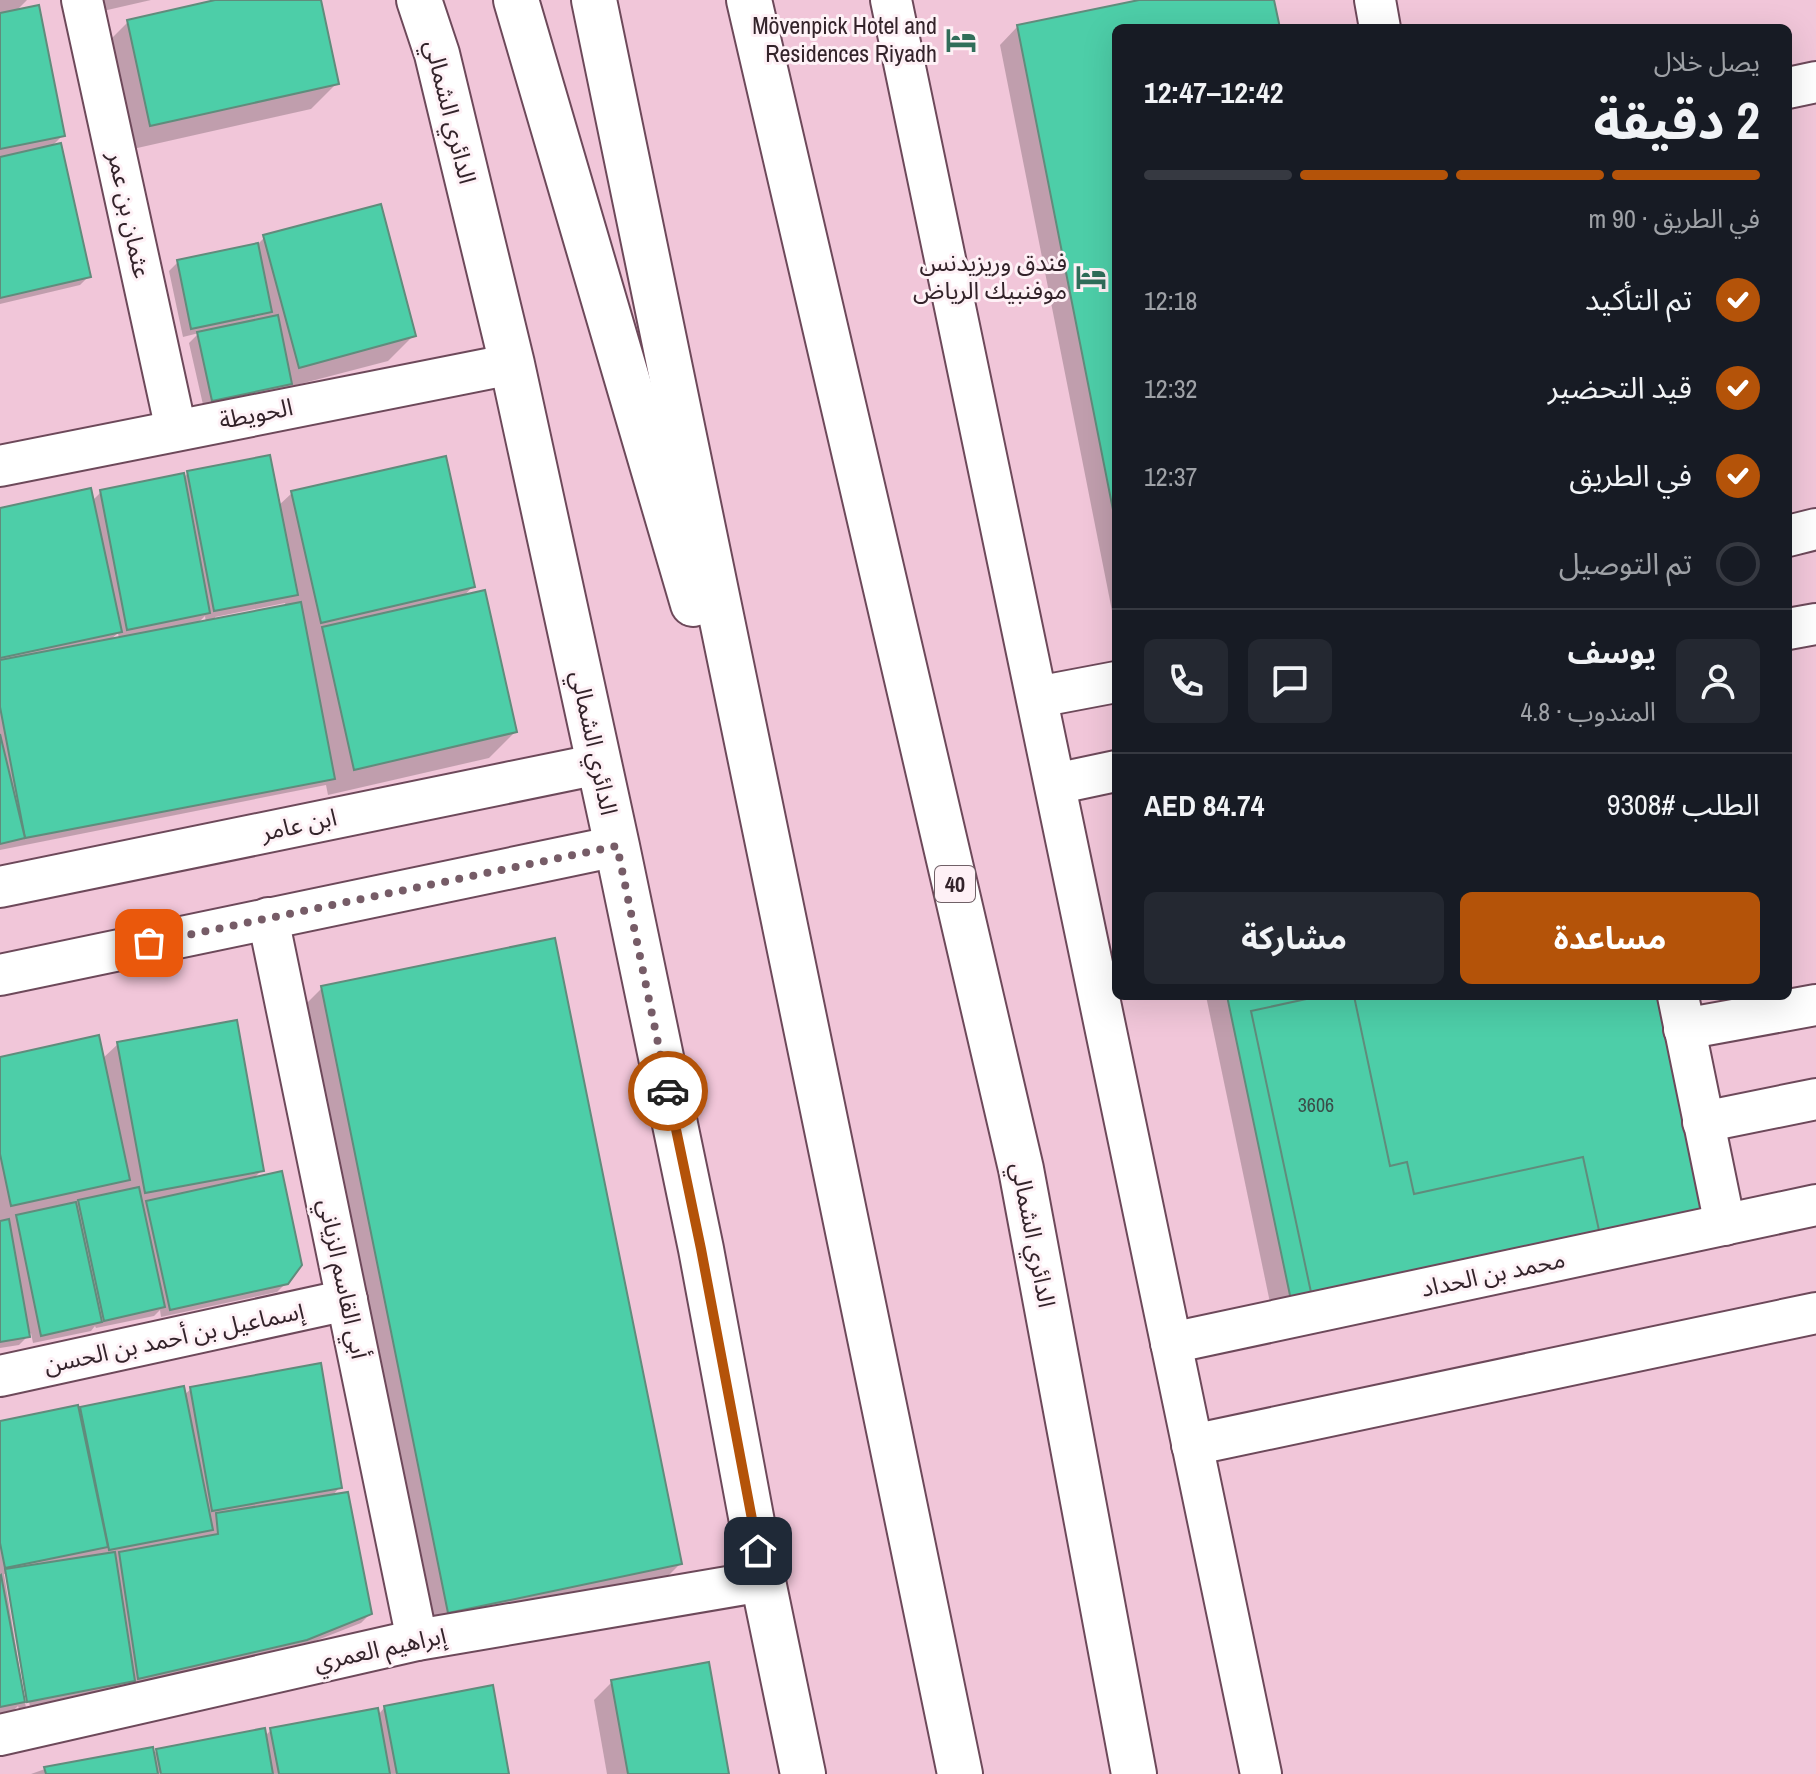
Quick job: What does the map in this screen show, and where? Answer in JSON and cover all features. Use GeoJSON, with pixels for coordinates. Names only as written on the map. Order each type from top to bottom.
{"type":"FeatureCollection","features":[{"type":"Feature","properties":{"kind":"main road","name":"الدائري الشمالي"},"geometry":{"type":"LineString","coordinates":[[419,0],[437,54],[512,364],[617,846],[701,1249],[763,1581],[803,1774]]}},
{"type":"Feature","properties":{"kind":"main road"},"geometry":{"type":"LineString","coordinates":[[516,0],[790,942]]}},
{"type":"Feature","properties":{"kind":"main road"},"geometry":{"type":"LineString","coordinates":[[594,0],[957,1764]]}},
{"type":"Feature","properties":{"kind":"main road","name":"الدائري الشمالي"},"geometry":{"type":"LineString","coordinates":[[753,0],[762,56],[1021,1169],[1134,1774]]}},
{"type":"Feature","properties":{"kind":"street","name":"عثمان بن عمر"},"geometry":{"type":"LineString","coordinates":[[82,0],[176,430]]}},
{"type":"Feature","properties":{"kind":"street"},"geometry":{"type":"LineString","coordinates":[[891,0],[1261,1774]]}},
{"type":"Feature","properties":{"kind":"street"},"geometry":{"type":"LineString","coordinates":[[1375,0],[1379,24]]}},
{"type":"Feature","properties":{"kind":"street"},"geometry":{"type":"LineString","coordinates":[[1792,87],[1816,82]]}},
{"type":"Feature","properties":{"kind":"street","name":"الحويطة"},"geometry":{"type":"LineString","coordinates":[[0,466],[512,364]]}},
{"type":"Feature","properties":{"kind":"street"},"geometry":{"type":"LineString","coordinates":[[1792,535],[1816,529]]}},
{"type":"Feature","properties":{"kind":"street"},"geometry":{"type":"LineString","coordinates":[[1792,628],[1816,624]]}},
{"type":"Feature","properties":{"kind":"street"},"geometry":{"type":"LineString","coordinates":[[1037,697],[1112,683]]}},
{"type":"Feature","properties":{"kind":"street","name":"ابن عامر"},"geometry":{"type":"LineString","coordinates":[[0,887],[599,764]]}},
{"type":"Feature","properties":{"kind":"street"},"geometry":{"type":"LineString","coordinates":[[1055,784],[1112,772]]}},
{"type":"Feature","properties":{"kind":"street"},"geometry":{"type":"LineString","coordinates":[[0,975],[617,846]]}},
{"type":"Feature","properties":{"kind":"street","name":"أبي القاسم الزياني"},"geometry":{"type":"LineString","coordinates":[[268,918],[417,1640]]}},
{"type":"Feature","properties":{"kind":"street"},"geometry":{"type":"LineString","coordinates":[[1725,1225],[1681,1013],[1816,1005]]}},
{"type":"Feature","properties":{"kind":"street"},"geometry":{"type":"LineString","coordinates":[[1703,1122],[1816,1099]]}},
{"type":"Feature","properties":{"kind":"street","name":"محمد بن الحداد"},"geometry":{"type":"LineString","coordinates":[[1171,1343],[1816,1205]]}},
{"type":"Feature","properties":{"kind":"street","name":"إسماعيل بن أحمد بن الحسن"},"geometry":{"type":"LineString","coordinates":[[0,1376],[347,1300]]}},
{"type":"Feature","properties":{"kind":"street"},"geometry":{"type":"LineString","coordinates":[[1192,1445],[1816,1313]]}},
{"type":"Feature","properties":{"kind":"street","name":"إبراهيم العمري"},"geometry":{"type":"LineString","coordinates":[[0,1735],[417,1640],[763,1581]]}},
{"type":"Feature","properties":{"kind":"building"},"geometry":{"type":"Polygon","coordinates":[[[215,0],[321,0],[339,84],[150,126],[127,20],[215,0]]]}},
{"type":"Feature","properties":{"kind":"building","name":"فندق وريزيدنس موفنبيك الرياض"},"geometry":{"type":"Polygon","coordinates":[[[1139,0],[1274,0],[1279,24],[1112,24],[1112,505],[1017,25],[1139,0]]]}},
{"type":"Feature","properties":{"kind":"building"},"geometry":{"type":"Polygon","coordinates":[[[39,5],[65,136],[0,149],[0,13],[39,5]]]}},
{"type":"Feature","properties":{"kind":"building"},"geometry":{"type":"Polygon","coordinates":[[[61,143],[91,277],[0,298],[0,157],[61,143]]]}},
{"type":"Feature","properties":{"kind":"building"},"geometry":{"type":"Polygon","coordinates":[[[381,204],[416,336],[299,368],[263,235],[381,204]]]}},
{"type":"Feature","properties":{"kind":"building"},"geometry":{"type":"Polygon","coordinates":[[[258,243],[272,312],[191,329],[177,260],[258,243]]]}},
{"type":"Feature","properties":{"kind":"building"},"geometry":{"type":"Polygon","coordinates":[[[278,315],[292,384],[212,401],[197,332],[278,315]]]}},
{"type":"Feature","properties":{"kind":"building"},"geometry":{"type":"Polygon","coordinates":[[[270,455],[298,595],[214,611],[187,471],[270,455]]]}},
{"type":"Feature","properties":{"kind":"building"},"geometry":{"type":"Polygon","coordinates":[[[446,456],[475,587],[321,623],[291,491],[446,456]]]}},
{"type":"Feature","properties":{"kind":"building"},"geometry":{"type":"Polygon","coordinates":[[[184,473],[210,613],[127,630],[100,490],[184,473]]]}},
{"type":"Feature","properties":{"kind":"building"},"geometry":{"type":"Polygon","coordinates":[[[91,488],[122,632],[0,658],[0,508],[91,488]]]}},
{"type":"Feature","properties":{"kind":"building"},"geometry":{"type":"Polygon","coordinates":[[[485,590],[517,732],[354,770],[322,627],[485,590]]]}},
{"type":"Feature","properties":{"kind":"building"},"geometry":{"type":"Polygon","coordinates":[[[301,602],[335,779],[25,838],[0,707],[0,660],[301,602]]]}},
{"type":"Feature","properties":{"kind":"building"},"geometry":{"type":"Polygon","coordinates":[[[0,734],[25,838],[0,844],[0,734]]]}},
{"type":"Feature","properties":{"kind":"building"},"geometry":{"type":"Polygon","coordinates":[[[555,938],[682,1564],[448,1613],[321,986],[555,938]]]}},
{"type":"Feature","properties":{"kind":"building"},"geometry":{"type":"Polygon","coordinates":[[[1228,1000],[1672,1000],[1716,1209],[1291,1300],[1228,1000]]]}},
{"type":"Feature","properties":{"kind":"building"},"geometry":{"type":"Polygon","coordinates":[[[1302,1000],[1355,1000],[1390,1166],[1407,1162],[1414,1194],[1583,1157],[1600,1235],[1312,1297],[1251,1011],[1302,1000]]]}},
{"type":"Feature","properties":{"kind":"building"},"geometry":{"type":"Polygon","coordinates":[[[237,1020],[264,1171],[145,1193],[117,1042],[237,1020]]]}},
{"type":"Feature","properties":{"kind":"building"},"geometry":{"type":"Polygon","coordinates":[[[99,1035],[130,1180],[11,1206],[0,1154],[0,1057],[99,1035]]]}},
{"type":"Feature","properties":{"kind":"building"},"geometry":{"type":"Polygon","coordinates":[[[282,1171],[302,1265],[288,1284],[170,1310],[146,1201],[282,1171]]]}},
{"type":"Feature","properties":{"kind":"building"},"geometry":{"type":"Polygon","coordinates":[[[139,1187],[165,1307],[104,1321],[78,1200],[139,1187]]]}},
{"type":"Feature","properties":{"kind":"building"},"geometry":{"type":"Polygon","coordinates":[[[76,1202],[102,1322],[41,1336],[16,1215],[76,1202]]]}},
{"type":"Feature","properties":{"kind":"building"},"geometry":{"type":"Polygon","coordinates":[[[9,1219],[30,1337],[0,1342],[0,1221],[9,1219]]]}},
{"type":"Feature","properties":{"kind":"building"},"geometry":{"type":"Polygon","coordinates":[[[321,1363],[342,1488],[212,1511],[190,1387],[321,1363]]]}},
{"type":"Feature","properties":{"kind":"building"},"geometry":{"type":"Polygon","coordinates":[[[184,1386],[213,1530],[109,1550],[80,1407],[184,1386]]]}},
{"type":"Feature","properties":{"kind":"building"},"geometry":{"type":"Polygon","coordinates":[[[78,1405],[108,1547],[5,1568],[0,1543],[0,1421],[78,1405]]]}},
{"type":"Feature","properties":{"kind":"building"},"geometry":{"type":"Polygon","coordinates":[[[348,1492],[372,1614],[307,1640],[138,1679],[119,1552],[218,1534],[216,1513],[348,1492]]]}},
{"type":"Feature","properties":{"kind":"building"},"geometry":{"type":"Polygon","coordinates":[[[115,1552],[135,1681],[27,1702],[5,1569],[115,1552]]]}},
{"type":"Feature","properties":{"kind":"building"},"geometry":{"type":"Polygon","coordinates":[[[0,1576],[25,1702],[0,1707],[0,1576]]]}},
{"type":"Feature","properties":{"kind":"building"},"geometry":{"type":"Polygon","coordinates":[[[709,1662],[729,1774],[628,1774],[611,1680],[709,1662]]]}},
{"type":"Feature","properties":{"kind":"building"},"geometry":{"type":"Polygon","coordinates":[[[493,1685],[509,1774],[397,1774],[384,1706],[493,1685]]]}},
{"type":"Feature","properties":{"kind":"building"},"geometry":{"type":"Polygon","coordinates":[[[378,1708],[390,1774],[279,1774],[270,1728],[378,1708]]]}},
{"type":"Feature","properties":{"kind":"building"},"geometry":{"type":"Polygon","coordinates":[[[265,1728],[273,1774],[161,1774],[156,1749],[265,1728]]]}},
{"type":"Feature","properties":{"kind":"building"},"geometry":{"type":"Polygon","coordinates":[[[153,1747],[158,1774],[46,1774],[44,1767],[153,1747]]]}},
{"type":"Feature","properties":{"kind":"way so far"},"geometry":{"type":"LineString","coordinates":[[149,943],[617,846],[668,1091]]}},
{"type":"Feature","properties":{"kind":"place","name":"Mövenpick Hotel and Residences Riyadh"},"geometry":{"type":"Point","coordinates":[961,40]}},
{"type":"Feature","properties":{"kind":"place","name":"فندق وريزيدنس موفنبيك الرياض"},"geometry":{"type":"Point","coordinates":[1091,277]}},
{"type":"Feature","properties":{"kind":"route"},"geometry":{"type":"LineString","coordinates":[[668,1091],[758,1551]]}}]}
